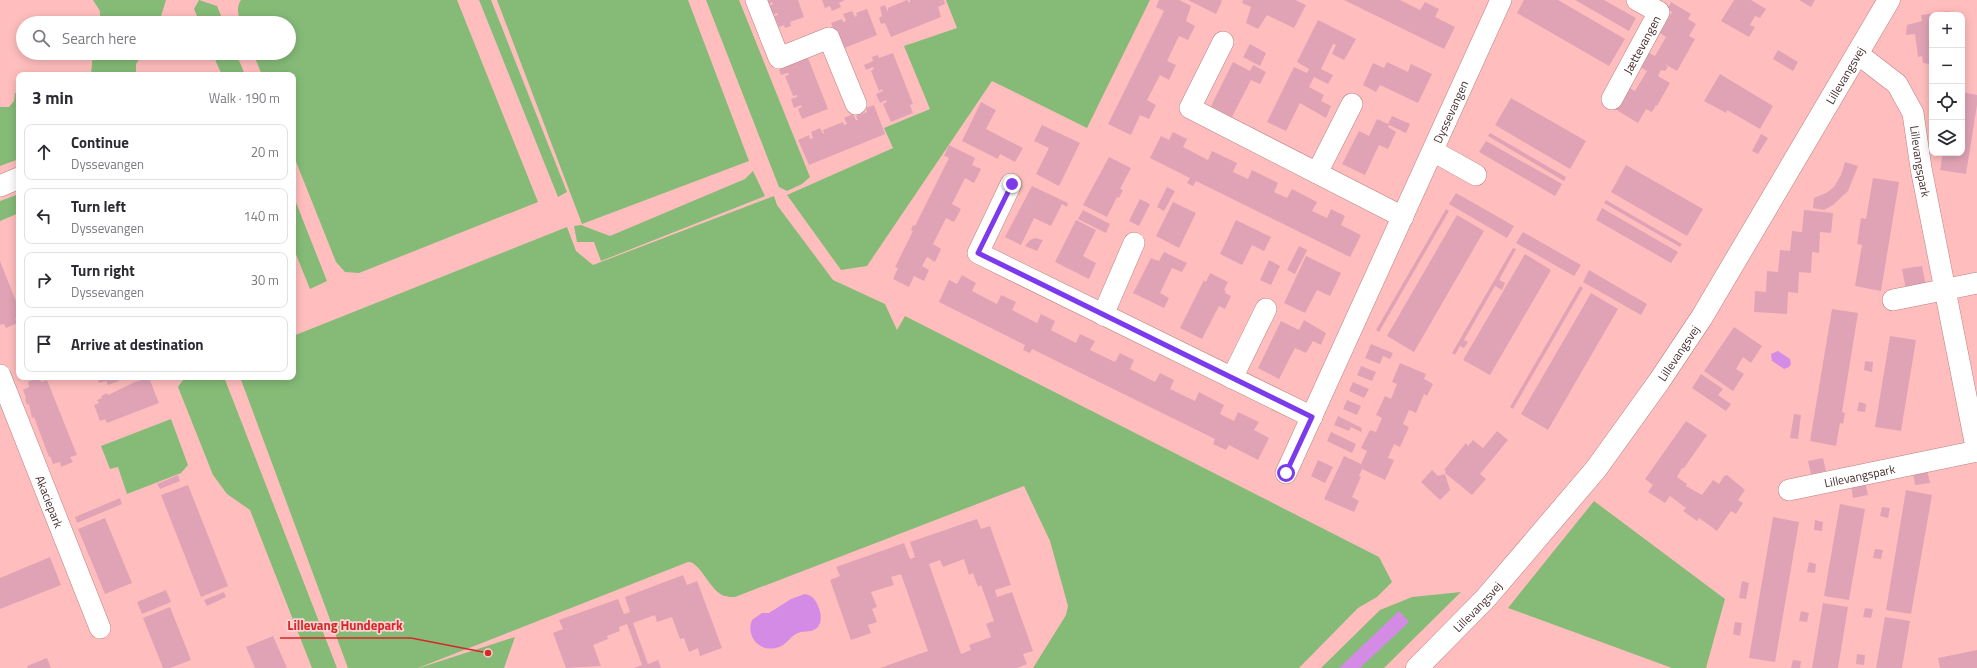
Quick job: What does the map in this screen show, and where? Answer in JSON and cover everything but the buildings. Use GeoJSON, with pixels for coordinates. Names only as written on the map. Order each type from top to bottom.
{"type":"FeatureCollection","features":[{"type":"Feature","properties":{"kind":"street"},"geometry":{"type":"LineString","coordinates":[[756,0],[779,58],[829,38],[856,104]]}},
{"type":"Feature","properties":{"kind":"street","name":"Jættevangen"},"geometry":{"type":"LineString","coordinates":[[1612,99],[1659,12],[1638,0]]}},
{"type":"Feature","properties":{"kind":"street","name":"Lillevangsvej"},"geometry":{"type":"LineString","coordinates":[[1417,668],[1486,598],[1591,475],[1655,387],[1702,317],[1889,0]]}},
{"type":"Feature","properties":{"kind":"street","name":"Dyssevangen"},"geometry":{"type":"LineString","coordinates":[[1286,473],[1433,151],[1495,2]]}},
{"type":"Feature","properties":{"kind":"street"},"geometry":{"type":"LineString","coordinates":[[1223,42],[1190,108],[1402,217]]}},
{"type":"Feature","properties":{"kind":"street","name":"Lillevangspark"},"geometry":{"type":"LineString","coordinates":[[1789,490],[1977,452],[1919,157],[1913,112],[1897,84],[1858,54]]}},
{"type":"Feature","properties":{"kind":"street"},"geometry":{"type":"LineString","coordinates":[[1317,173],[1352,104]]}},
{"type":"Feature","properties":{"kind":"street"},"geometry":{"type":"LineString","coordinates":[[1433,151],[1476,175]]}},
{"type":"Feature","properties":{"kind":"street"},"geometry":{"type":"LineString","coordinates":[[0,186],[16,179]]}},
{"type":"Feature","properties":{"kind":"street"},"geometry":{"type":"LineString","coordinates":[[1012,184],[978,253],[1312,417]]}},
{"type":"Feature","properties":{"kind":"street"},"geometry":{"type":"LineString","coordinates":[[1103,315],[1134,243]]}},
{"type":"Feature","properties":{"kind":"street"},"geometry":{"type":"LineString","coordinates":[[1893,300],[1977,283]]}},
{"type":"Feature","properties":{"kind":"street"},"geometry":{"type":"LineString","coordinates":[[1232,378],[1266,309]]}},
{"type":"Feature","properties":{"kind":"street","name":"Akaciepark"},"geometry":{"type":"LineString","coordinates":[[0,375],[100,628]]}},
{"type":"Feature","properties":{"kind":"green space"},"geometry":{"type":"Polygon","coordinates":[[[93,0],[166,0],[161,16],[100,16],[100,11],[93,0]]]}},
{"type":"Feature","properties":{"kind":"green space"},"geometry":{"type":"Polygon","coordinates":[[[199,0],[217,6],[221,16],[197,16],[194,9],[199,0]]]}},
{"type":"Feature","properties":{"kind":"green space"},"geometry":{"type":"Polygon","coordinates":[[[241,0],[457,0],[538,202],[359,273],[345,272],[336,262],[296,162],[296,72],[261,72],[256,60],[296,60],[296,16],[239,16],[238,5],[241,0]]]}},
{"type":"Feature","properties":{"kind":"green space"},"geometry":{"type":"Polygon","coordinates":[[[479,0],[491,0],[567,192],[558,197],[479,0]]]}},
{"type":"Feature","properties":{"kind":"green space"},"geometry":{"type":"Polygon","coordinates":[[[497,0],[688,0],[749,161],[582,224],[497,0]]]}},
{"type":"Feature","properties":{"kind":"green space"},"geometry":{"type":"Polygon","coordinates":[[[706,0],[739,0],[810,177],[802,184],[787,191],[779,187],[706,0]]]}},
{"type":"Feature","properties":{"kind":"green space"},"geometry":{"type":"Polygon","coordinates":[[[946,0],[1150,0],[1087,128],[992,81],[867,266],[841,270],[787,195],[893,148],[884,128],[930,109],[904,46],[957,28],[946,0]]]}},
{"type":"Feature","properties":{"kind":"green space"},"geometry":{"type":"Polygon","coordinates":[[[92,60],[139,60],[136,64],[136,72],[91,72],[92,60]]]}},
{"type":"Feature","properties":{"kind":"green space"},"geometry":{"type":"Polygon","coordinates":[[[215,60],[239,60],[244,72],[221,72],[215,60]]]}},
{"type":"Feature","properties":{"kind":"green space"},"geometry":{"type":"Polygon","coordinates":[[[15,93],[16,160],[0,166],[0,107],[9,107],[14,101],[15,93]]]}},
{"type":"Feature","properties":{"kind":"green space"},"geometry":{"type":"Polygon","coordinates":[[[753,171],[765,196],[601,261],[594,242],[577,242],[574,226],[581,225],[610,236],[745,179],[753,171]]]}},
{"type":"Feature","properties":{"kind":"green space"},"geometry":{"type":"Polygon","coordinates":[[[16,195],[16,214],[0,221],[0,201],[16,195]]]}},
{"type":"Feature","properties":{"kind":"green space"},"geometry":{"type":"Polygon","coordinates":[[[774,196],[777,205],[833,280],[885,304],[897,330],[905,316],[1379,557],[1392,582],[1377,597],[1358,608],[1299,668],[1033,668],[1066,615],[1068,606],[1050,541],[1024,486],[735,597],[720,594],[697,566],[688,562],[418,668],[348,668],[241,380],[296,380],[296,335],[567,227],[576,251],[593,265],[774,196]]]}},
{"type":"Feature","properties":{"kind":"green space"},"geometry":{"type":"Polygon","coordinates":[[[296,203],[327,281],[310,289],[296,254],[296,203]]]}},
{"type":"Feature","properties":{"kind":"green space"},"geometry":{"type":"Polygon","coordinates":[[[183,380],[225,380],[337,668],[312,668],[250,510],[227,494],[213,475],[178,387],[183,380]]]}},
{"type":"Feature","properties":{"kind":"green space"},"geometry":{"type":"Polygon","coordinates":[[[171,419],[188,465],[181,473],[127,494],[118,467],[110,469],[101,446],[171,419]]]}},
{"type":"Feature","properties":{"kind":"green space"},"geometry":{"type":"Polygon","coordinates":[[[1594,501],[1725,599],[1706,668],[1672,668],[1508,608],[1594,501]]]}},
{"type":"Feature","properties":{"kind":"green space"},"geometry":{"type":"Polygon","coordinates":[[[1461,592],[1384,668],[1321,668],[1380,610],[1412,597],[1461,592]]]}},
{"type":"Feature","properties":{"kind":"green space"},"geometry":{"type":"Polygon","coordinates":[[[515,637],[504,668],[419,668],[515,637]]]}},
{"type":"Feature","properties":{"kind":"shaded area"},"geometry":{"type":"Polygon","coordinates":[[[1778,351],[1790,359],[1791,364],[1789,367],[1784,369],[1772,361],[1771,354],[1778,351]]]}},
{"type":"Feature","properties":{"kind":"shaded area"},"geometry":{"type":"Polygon","coordinates":[[[805,594],[813,598],[818,606],[821,617],[818,627],[811,631],[798,633],[784,645],[772,649],[761,646],[756,642],[751,632],[750,626],[752,620],[762,613],[769,613],[791,599],[805,594]]]}},
{"type":"Feature","properties":{"kind":"shaded area"},"geometry":{"type":"Polygon","coordinates":[[[1399,611],[1409,622],[1360,668],[1339,668],[1399,611]]]}},
{"type":"Feature","properties":{"kind":"place","name":"Lillevang Hundepark"},"geometry":{"type":"Point","coordinates":[488,653]}},
{"type":"Feature","properties":{"kind":"route"},"geometry":{"type":"LineString","coordinates":[[1012,184],[978,253],[1312,417],[1286,473]]}}]}
